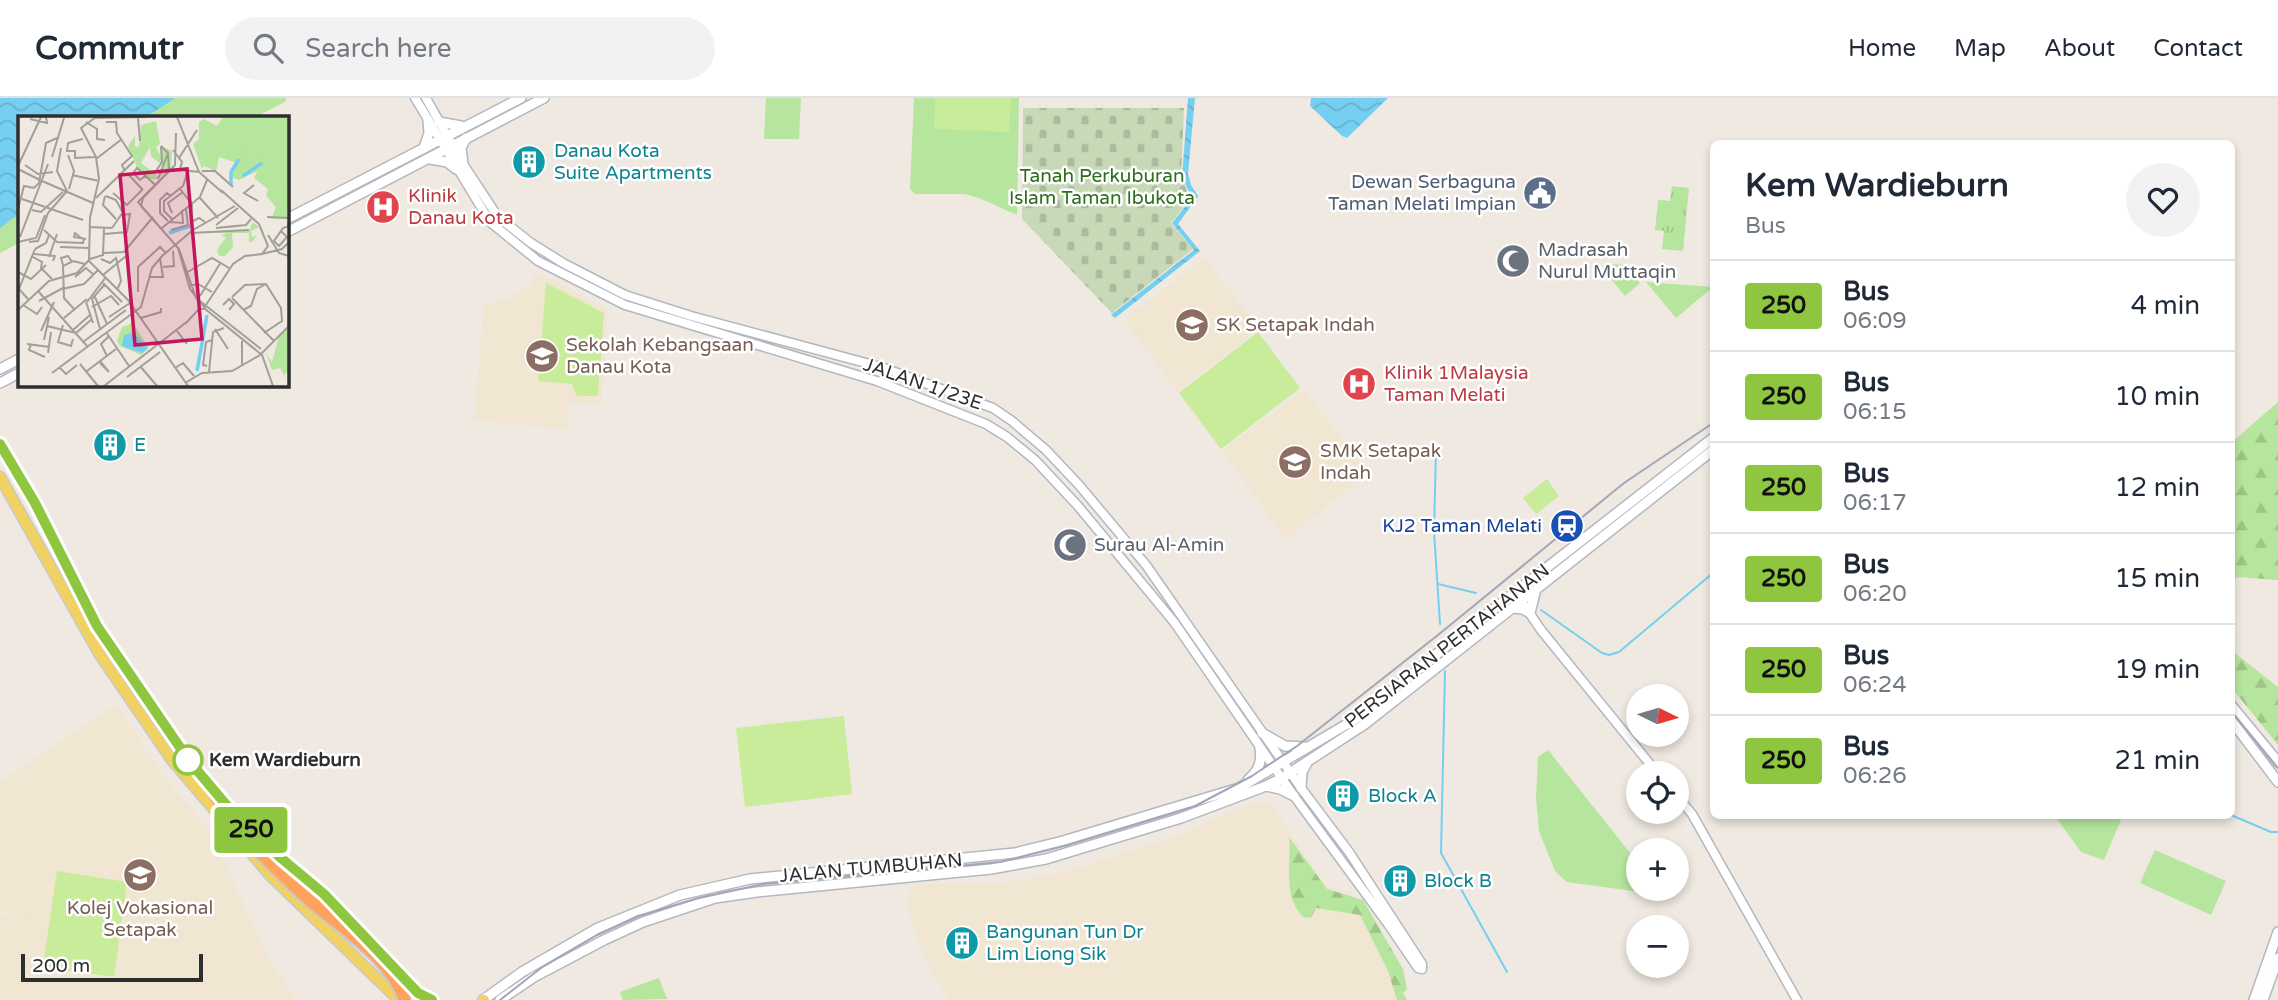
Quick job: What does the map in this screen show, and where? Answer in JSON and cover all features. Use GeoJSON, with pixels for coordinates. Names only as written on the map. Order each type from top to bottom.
{"type":"FeatureCollection","features":[{"type":"Feature","properties":{"kind":"highway"},"geometry":{"type":"LineString","coordinates":[[209,787],[223,810],[250,843],[392,973],[405,1000]]}},
{"type":"Feature","properties":{"kind":"main road"},"geometry":{"type":"LineString","coordinates":[[289,218],[521,98]]}},
{"type":"Feature","properties":{"kind":"main road"},"geometry":{"type":"LineString","coordinates":[[289,231],[544,98]]}},
{"type":"Feature","properties":{"kind":"main road"},"geometry":{"type":"LineString","coordinates":[[424,148],[429,133],[428,120]]}},
{"type":"Feature","properties":{"kind":"main road"},"geometry":{"type":"LineString","coordinates":[[439,122],[463,126]]}},
{"type":"Feature","properties":{"kind":"main road"},"geometry":{"type":"LineString","coordinates":[[428,159],[442,160],[460,167],[461,148],[467,136]]}},
{"type":"Feature","properties":{"kind":"main road"},"geometry":{"type":"LineString","coordinates":[[0,369],[18,360]]}},
{"type":"Feature","properties":{"kind":"main road"},"geometry":{"type":"LineString","coordinates":[[0,383],[18,374]]}},
{"type":"Feature","properties":{"kind":"main road","name":"PERSIARAN PERTAHANAN"},"geometry":{"type":"LineString","coordinates":[[1274,769],[1364,714],[1454,640],[1520,597],[1710,440]]}},
{"type":"Feature","properties":{"kind":"main road"},"geometry":{"type":"LineString","coordinates":[[0,444],[35,503],[97,626],[209,787],[259,839],[324,894],[421,997],[432,1000]]}},
{"type":"Feature","properties":{"kind":"main road","name":"PERSIARAN PERTAHANAN"},"geometry":{"type":"LineString","coordinates":[[1286,775],[1365,724],[1512,608],[1520,597],[1535,591],[1710,452]]}},
{"type":"Feature","properties":{"kind":"main road"},"geometry":{"type":"LineString","coordinates":[[0,477],[99,653],[172,760],[259,863],[399,1000]]}},
{"type":"Feature","properties":{"kind":"main road"},"geometry":{"type":"LineString","coordinates":[[1512,608],[1530,613],[1535,591]]}},
{"type":"Feature","properties":{"kind":"main road"},"geometry":{"type":"LineString","coordinates":[[2235,710],[2276,759]]}},
{"type":"Feature","properties":{"kind":"main road"},"geometry":{"type":"LineString","coordinates":[[2235,725],[2278,782]]}},
{"type":"Feature","properties":{"kind":"main road"},"geometry":{"type":"LineString","coordinates":[[1262,733],[1285,746],[1309,747]]}},
{"type":"Feature","properties":{"kind":"main road"},"geometry":{"type":"LineString","coordinates":[[1239,788],[1258,768],[1260,748]]}},
{"type":"Feature","properties":{"kind":"main road"},"geometry":{"type":"LineString","coordinates":[[1301,788],[1302,772],[1309,760]]}},
{"type":"Feature","properties":{"kind":"main road","name":"JALAN TUMBUHAN"},"geometry":{"type":"LineString","coordinates":[[483,1000],[556,951],[598,928],[669,898],[750,879],[1015,853],[1239,788],[1274,769]]}},
{"type":"Feature","properties":{"kind":"main road","name":"JALAN TUMBUHAN"},"geometry":{"type":"LineString","coordinates":[[500,1000],[562,962],[651,919],[682,908],[735,895],[991,869],[1046,859],[1181,818],[1266,786],[1286,775]]}},
{"type":"Feature","properties":{"kind":"main road"},"geometry":{"type":"LineString","coordinates":[[1266,786],[1294,796]]}},
{"type":"Feature","properties":{"kind":"main road"},"geometry":{"type":"LineString","coordinates":[[916,863],[905,870],[908,876],[917,877]]}},
{"type":"Feature","properties":{"kind":"main road"},"geometry":{"type":"LineString","coordinates":[[869,868],[877,872],[878,876],[871,882]]}},
{"type":"Feature","properties":{"kind":"main road"},"geometry":{"type":"LineString","coordinates":[[723,884],[721,892],[735,895]]}},
{"type":"Feature","properties":{"kind":"main road"},"geometry":{"type":"LineString","coordinates":[[306,911],[316,914],[324,912],[327,905],[324,894]]}},
{"type":"Feature","properties":{"kind":"main road"},"geometry":{"type":"LineString","coordinates":[[669,898],[683,898],[685,900],[682,908]]}},
{"type":"Feature","properties":{"kind":"main road"},"geometry":{"type":"LineString","coordinates":[[639,910],[639,918],[651,919]]}},
{"type":"Feature","properties":{"kind":"main road"},"geometry":{"type":"LineString","coordinates":[[2254,1000],[2278,932]]}},
{"type":"Feature","properties":{"kind":"main road"},"geometry":{"type":"LineString","coordinates":[[2263,1000],[2278,958]]}},
{"type":"Feature","properties":{"kind":"street"},"geometry":{"type":"LineString","coordinates":[[415,98],[428,120],[443,137]]}},
{"type":"Feature","properties":{"kind":"street"},"geometry":{"type":"LineString","coordinates":[[426,98],[439,122],[443,137]]}},
{"type":"Feature","properties":{"kind":"street","name":"JALAN 1/23E"},"geometry":{"type":"LineString","coordinates":[[443,137],[491,222],[509,239],[558,272],[625,305],[877,381],[986,424],[1007,437],[1035,460],[1063,489],[1158,601],[1274,769],[1286,775]]}},
{"type":"Feature","properties":{"kind":"street","name":"JALAN 1/23E"},"geometry":{"type":"LineString","coordinates":[[460,167],[498,217],[531,243],[625,295],[691,316],[881,367],[993,408],[1012,421],[1056,459],[1136,552],[1283,762],[1286,775]]}},
{"type":"Feature","properties":{"kind":"street"},"geometry":{"type":"LineString","coordinates":[[1520,597],[1590,692],[1647,761]]}},
{"type":"Feature","properties":{"kind":"street"},"geometry":{"type":"LineString","coordinates":[[1286,775],[1301,788],[1349,852],[1422,964],[1422,969],[1418,968],[1294,796],[1286,775]]}},
{"type":"Feature","properties":{"kind":"street"},"geometry":{"type":"LineString","coordinates":[[1689,810],[1797,1000]]}},
{"type":"Feature","properties":{"kind":"shaded area","name":"SK Setapak Indah"},"geometry":{"type":"Polygon","coordinates":[[[1204,258],[1259,329],[1178,391],[1124,320],[1204,258]]]}},
{"type":"Feature","properties":{"kind":"shaded area","name":"Sekolah Kebangsaan Danau Kota"},"geometry":{"type":"Polygon","coordinates":[[[539,273],[608,309],[601,405],[569,402],[567,429],[474,420],[484,304],[490,300],[490,305],[511,297],[532,284],[533,275],[539,273]]]}},
{"type":"Feature","properties":{"kind":"shaded area","name":"SMK Setapak Indah"},"geometry":{"type":"Polygon","coordinates":[[[1304,390],[1368,473],[1286,539],[1222,450],[1304,390]]]}},
{"type":"Feature","properties":{"kind":"shaded area","name":"Kolej Vokasional Setapak"},"geometry":{"type":"Polygon","coordinates":[[[116,704],[166,779],[212,833],[265,953],[297,1000],[0,1000],[0,914],[26,915],[0,911],[0,782],[116,704]]]}},
{"type":"Feature","properties":{"kind":"shaded area"},"geometry":{"type":"Polygon","coordinates":[[[1254,801],[1271,805],[1328,887],[1353,893],[1390,969],[1399,1000],[949,1000],[927,964],[905,901],[915,883],[997,884],[1061,873],[1177,836],[1254,801]]]}},
{"type":"Feature","properties":{"kind":"green space"},"geometry":{"type":"Polygon","coordinates":[[[0,98],[286,98],[285,102],[257,116],[18,116],[18,244],[0,253],[0,98]]]}},
{"type":"Feature","properties":{"kind":"green space"},"geometry":{"type":"Polygon","coordinates":[[[766,98],[801,98],[799,139],[764,139],[766,98]]]}},
{"type":"Feature","properties":{"kind":"green space"},"geometry":{"type":"Polygon","coordinates":[[[914,98],[1019,98],[1017,215],[965,194],[915,194],[910,189],[914,98]]]}},
{"type":"Feature","properties":{"kind":"green space"},"geometry":{"type":"Polygon","coordinates":[[[935,98],[1011,98],[1009,132],[934,129],[935,98]]]}},
{"type":"Feature","properties":{"kind":"green space","name":"Tanah Perkuburan Islam Taman Ibukota"},"geometry":{"type":"Polygon","coordinates":[[[1023,108],[1184,108],[1181,175],[1190,199],[1171,223],[1193,249],[1112,313],[1022,219],[1023,108]]]}},
{"type":"Feature","properties":{"kind":"green space"},"geometry":{"type":"Polygon","coordinates":[[[1672,186],[1689,188],[1683,251],[1662,249],[1664,231],[1655,230],[1658,200],[1670,201],[1672,186]]]}},
{"type":"Feature","properties":{"kind":"green space"},"geometry":{"type":"Polygon","coordinates":[[[1613,264],[1624,265],[1640,283],[1625,296],[1611,279],[1613,264]]]}},
{"type":"Feature","properties":{"kind":"green space"},"geometry":{"type":"Polygon","coordinates":[[[1646,282],[1710,287],[1676,318],[1646,282]]]}},
{"type":"Feature","properties":{"kind":"green space"},"geometry":{"type":"Polygon","coordinates":[[[546,283],[604,313],[598,396],[577,396],[572,384],[538,381],[546,283]]]}},
{"type":"Feature","properties":{"kind":"green space"},"geometry":{"type":"Polygon","coordinates":[[[1258,332],[1300,388],[1221,449],[1179,393],[1258,332]]]}},
{"type":"Feature","properties":{"kind":"green space"},"geometry":{"type":"Polygon","coordinates":[[[2278,402],[2278,580],[2235,579],[2235,440],[2278,402]]]}},
{"type":"Feature","properties":{"kind":"green space"},"geometry":{"type":"Polygon","coordinates":[[[1547,479],[1559,496],[1536,514],[1523,498],[1547,479]]]}},
{"type":"Feature","properties":{"kind":"green space"},"geometry":{"type":"Polygon","coordinates":[[[2235,653],[2278,687],[2278,745],[2235,692],[2235,653]]]}},
{"type":"Feature","properties":{"kind":"green space"},"geometry":{"type":"Polygon","coordinates":[[[844,716],[852,794],[745,807],[736,728],[844,716]]]}},
{"type":"Feature","properties":{"kind":"green space"},"geometry":{"type":"Polygon","coordinates":[[[1548,750],[1626,848],[1626,890],[1567,882],[1555,871],[1539,831],[1536,799],[1538,757],[1548,750]]]}},
{"type":"Feature","properties":{"kind":"green space"},"geometry":{"type":"Polygon","coordinates":[[[2057,819],[2121,820],[2104,860],[2081,852],[2057,819]]]}},
{"type":"Feature","properties":{"kind":"green space"},"geometry":{"type":"Polygon","coordinates":[[[1289,837],[1327,889],[1363,900],[1403,969],[1407,989],[1403,993],[1407,1000],[1397,1000],[1388,971],[1360,915],[1316,908],[1311,918],[1303,917],[1296,908],[1290,889],[1289,837]]]}},
{"type":"Feature","properties":{"kind":"green space"},"geometry":{"type":"Polygon","coordinates":[[[2155,850],[2226,881],[2211,915],[2140,883],[2155,850]]]}},
{"type":"Feature","properties":{"kind":"green space"},"geometry":{"type":"Polygon","coordinates":[[[57,871],[127,882],[114,977],[43,967],[57,871]]]}},
{"type":"Feature","properties":{"kind":"green space"},"geometry":{"type":"Polygon","coordinates":[[[659,978],[667,999],[623,1000],[620,992],[659,978]]]}},
{"type":"Feature","properties":{"kind":"water"},"geometry":{"type":"Polygon","coordinates":[[[0,98],[174,99],[148,116],[18,116],[18,215],[0,228],[0,98]]]}},
{"type":"Feature","properties":{"kind":"water"},"geometry":{"type":"Polygon","coordinates":[[[1188,98],[1195,98],[1188,174],[1198,196],[1178,224],[1200,251],[1115,318],[1111,315],[1194,250],[1172,223],[1192,198],[1182,177],[1188,98]]]}},
{"type":"Feature","properties":{"kind":"water"},"geometry":{"type":"Polygon","coordinates":[[[1311,98],[1388,98],[1347,138],[1310,106],[1311,98]]]}},
{"type":"Feature","properties":{"kind":"waterway"},"geometry":{"type":"LineString","coordinates":[[1436,450],[1434,531],[1440,624]]}},
{"type":"Feature","properties":{"kind":"waterway"},"geometry":{"type":"LineString","coordinates":[[1541,610],[1602,653],[1609,655],[1619,652],[1710,576]]}},
{"type":"Feature","properties":{"kind":"waterway"},"geometry":{"type":"LineString","coordinates":[[1438,584],[1476,593]]}},
{"type":"Feature","properties":{"kind":"waterway"},"geometry":{"type":"LineString","coordinates":[[1445,671],[1441,853],[1507,972]]}},
{"type":"Feature","properties":{"kind":"waterway"},"geometry":{"type":"LineString","coordinates":[[2235,817],[2271,832],[2278,832]]}},
{"type":"Feature","properties":{"kind":"tram line"},"geometry":{"type":"LineString","coordinates":[[500,1000],[541,968],[597,935],[638,916],[699,898],[764,884],[1000,862],[1067,845],[1195,806],[1252,776],[1297,746],[1624,483],[1710,425]]}},
{"type":"Feature","properties":{"kind":"tram line"},"geometry":{"type":"LineString","coordinates":[[2235,716],[2278,768]]}},
{"type":"Feature","properties":{"kind":"bus line","name":"250"},"geometry":{"type":"LineString","coordinates":[[0,444],[35,503],[97,626],[209,787],[259,839],[324,894],[418,993],[432,1000]]}},
{"type":"Feature","properties":{"kind":"place","name":"Danau Kota Suite Apartments"},"geometry":{"type":"Point","coordinates":[529,162]}},
{"type":"Feature","properties":{"kind":"place","name":"Dewan Serbaguna Taman Melati Impian"},"geometry":{"type":"Point","coordinates":[1540,193]}},
{"type":"Feature","properties":{"kind":"place","name":"Klinik Danau Kota"},"geometry":{"type":"Point","coordinates":[383,207]}},
{"type":"Feature","properties":{"kind":"place","name":"Madrasah Nurul Muttaqin"},"geometry":{"type":"Point","coordinates":[1513,261]}},
{"type":"Feature","properties":{"kind":"place","name":"SK Setapak Indah"},"geometry":{"type":"Point","coordinates":[1192,325]}},
{"type":"Feature","properties":{"kind":"place","name":"Sekolah Kebangsaan Danau Kota"},"geometry":{"type":"Point","coordinates":[542,356]}},
{"type":"Feature","properties":{"kind":"place","name":"Klinik 1Malaysia Taman Melati"},"geometry":{"type":"Point","coordinates":[1359,384]}},
{"type":"Feature","properties":{"kind":"place","name":"E"},"geometry":{"type":"Point","coordinates":[110,445]}},
{"type":"Feature","properties":{"kind":"place","name":"SMK Setapak Indah"},"geometry":{"type":"Point","coordinates":[1295,462]}},
{"type":"Feature","properties":{"kind":"place","name":"KJ2 Taman Melati"},"geometry":{"type":"Point","coordinates":[1567,526]}},
{"type":"Feature","properties":{"kind":"place","name":"Surau Al-Amin"},"geometry":{"type":"Point","coordinates":[1070,545]}},
{"type":"Feature","properties":{"kind":"place","name":"Kem Wardieburn"},"geometry":{"type":"Point","coordinates":[188,760]}},
{"type":"Feature","properties":{"kind":"place","name":"Block A"},"geometry":{"type":"Point","coordinates":[1343,796]}},
{"type":"Feature","properties":{"kind":"place","name":"Kolej Vokasional Setapak"},"geometry":{"type":"Point","coordinates":[140,875]}},
{"type":"Feature","properties":{"kind":"place","name":"Block B"},"geometry":{"type":"Point","coordinates":[1400,881]}},
{"type":"Feature","properties":{"kind":"place","name":"Bangunan Tun Dr Lim Liong Sik"},"geometry":{"type":"Point","coordinates":[962,943]}}]}
